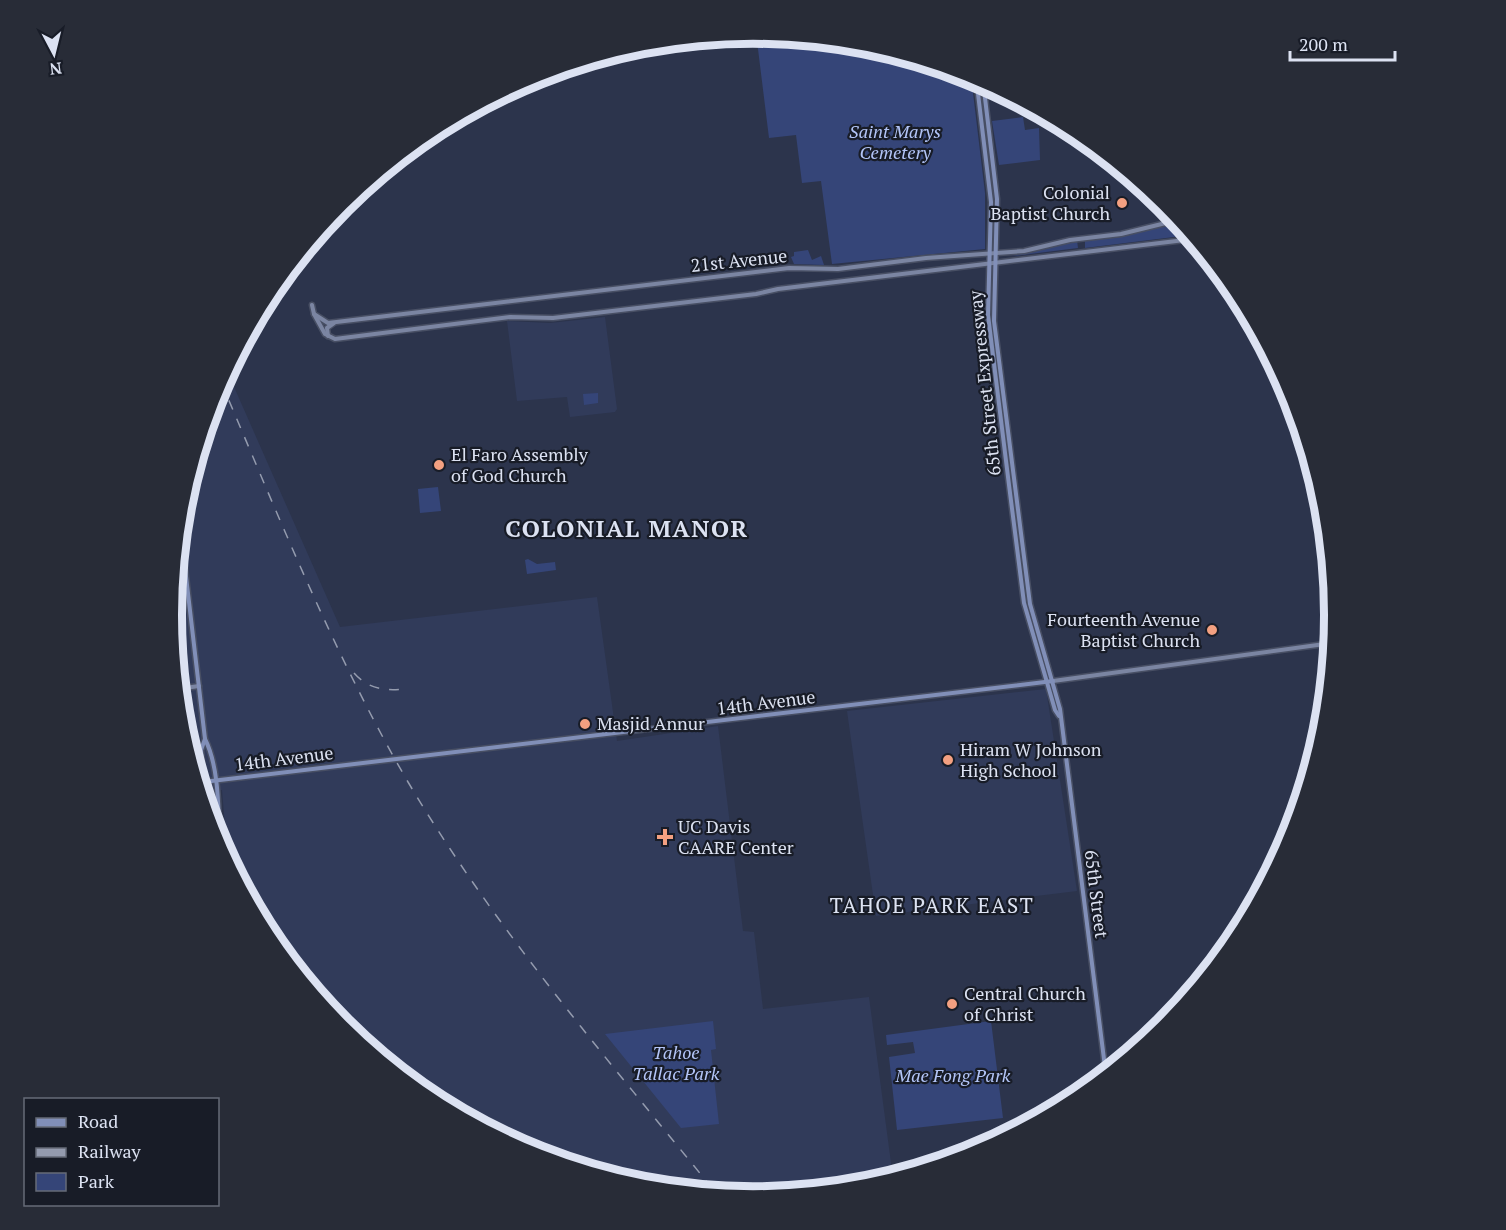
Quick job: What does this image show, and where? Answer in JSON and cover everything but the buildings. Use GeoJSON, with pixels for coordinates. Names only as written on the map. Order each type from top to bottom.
{"type":"FeatureCollection","features":[{"type":"Feature","properties":{"kind":"main road","name":"65th Street Expressway"},"geometry":{"type":"LineString","coordinates":[[978,89],[989,180],[988,315],[1024,603],[1047,682]]}},
{"type":"Feature","properties":{"kind":"main road","name":"65th Street Expressway"},"geometry":{"type":"LineString","coordinates":[[984,92],[996,183],[994,321],[1030,604],[1053,681]]}},
{"type":"Feature","properties":{"kind":"main road"},"geometry":{"type":"LineString","coordinates":[[184,561],[205,739],[210,748],[217,812]]}},
{"type":"Feature","properties":{"kind":"main road","name":"14th Avenue"},"geometry":{"type":"LineString","coordinates":[[207,782],[1053,681]]}},
{"type":"Feature","properties":{"kind":"main road","name":"65th Street"},"geometry":{"type":"LineString","coordinates":[[1053,681],[1060,709],[1059,716],[1105,1065]]}},
{"type":"Feature","properties":{"kind":"main road","name":"65th Street"},"geometry":{"type":"LineString","coordinates":[[1047,682],[1059,716]]}},
{"type":"Feature","properties":{"kind":"main road"},"geometry":{"type":"LineString","coordinates":[[202,766],[201,750],[205,739]]}},
{"type":"Feature","properties":{"kind":"street","name":"21st Avenue"},"geometry":{"type":"LineString","coordinates":[[314,314],[324,322],[337,322],[789,268],[838,269],[926,258],[989,255],[1024,251],[1070,240],[1121,234],[1168,223]]}},
{"type":"Feature","properties":{"kind":"street","name":"21st Avenue"},"geometry":{"type":"LineString","coordinates":[[328,337],[339,338],[510,317],[553,318],[746,296],[995,261],[1184,239]]}},
{"type":"Feature","properties":{"kind":"street"},"geometry":{"type":"LineString","coordinates":[[312,305],[314,314],[328,337]]}},
{"type":"Feature","properties":{"kind":"street"},"geometry":{"type":"LineString","coordinates":[[328,337],[327,328],[337,322]]}},
{"type":"Feature","properties":{"kind":"street","name":"14th Avenue"},"geometry":{"type":"LineString","coordinates":[[1053,681],[1323,644]]}},
{"type":"Feature","properties":{"kind":"street"},"geometry":{"type":"LineString","coordinates":[[186,688],[199,686]]}},
{"type":"Feature","properties":{"kind":"shaded area"},"geometry":{"type":"Polygon","coordinates":[[[605,317],[617,409],[615,412],[570,417],[567,397],[517,401],[507,321],[550,323],[605,317]]]}},
{"type":"Feature","properties":{"kind":"shaded area"},"geometry":{"type":"Polygon","coordinates":[[[232,381],[340,627],[597,597],[617,741],[718,726],[743,931],[754,932],[763,1009],[869,997],[892,1169],[828,1182],[790,1185],[753,1186],[678,1182],[642,1176],[569,1156],[500,1128],[467,1110],[435,1090],[376,1045],[323,992],[300,963],[278,933],[240,868],[226,836],[222,790],[210,792],[192,726],[186,690],[182,615],[186,540],[192,504],[212,431],[232,381]]]}},
{"type":"Feature","properties":{"kind":"shaded area"},"geometry":{"type":"Polygon","coordinates":[[[1046,689],[1077,891],[876,916],[847,711],[1046,689]]]}},
{"type":"Feature","properties":{"kind":"green space","name":"Saint Marys Cemetery"},"geometry":{"type":"Polygon","coordinates":[[[757,44],[828,48],[864,54],[937,74],[972,87],[985,193],[985,249],[832,264],[821,181],[802,183],[796,135],[769,138],[757,44]]]}},
{"type":"Feature","properties":{"kind":"green space"},"geometry":{"type":"Polygon","coordinates":[[[1023,117],[1025,130],[1039,128],[1040,160],[999,165],[992,121],[1023,117]]]}},
{"type":"Feature","properties":{"kind":"green space"},"geometry":{"type":"Polygon","coordinates":[[[1170,224],[1181,236],[1085,248],[1085,240],[1170,224]]]}},
{"type":"Feature","properties":{"kind":"green space"},"geometry":{"type":"Polygon","coordinates":[[[1077,240],[1078,248],[1013,256],[1069,241],[1077,240]]]}},
{"type":"Feature","properties":{"kind":"green space"},"geometry":{"type":"Polygon","coordinates":[[[808,250],[812,260],[821,256],[824,265],[794,264],[791,257],[794,256],[794,252],[808,250]]]}},
{"type":"Feature","properties":{"kind":"green space"},"geometry":{"type":"Polygon","coordinates":[[[598,393],[598,403],[584,405],[583,394],[598,393]]]}},
{"type":"Feature","properties":{"kind":"green space"},"geometry":{"type":"Polygon","coordinates":[[[438,487],[441,511],[420,513],[418,489],[438,487]]]}},
{"type":"Feature","properties":{"kind":"green space"},"geometry":{"type":"Polygon","coordinates":[[[528,559],[537,564],[555,562],[556,570],[527,574],[525,560],[528,559]]]}},
{"type":"Feature","properties":{"kind":"green space","name":"Tahoe Tallac Park"},"geometry":{"type":"Polygon","coordinates":[[[713,1021],[716,1049],[711,1050],[719,1124],[681,1128],[605,1034],[713,1021]]]}},
{"type":"Feature","properties":{"kind":"green space","name":"Mae Fong Park"},"geometry":{"type":"Polygon","coordinates":[[[991,1021],[1003,1118],[897,1130],[889,1057],[915,1053],[913,1042],[887,1045],[886,1035],[991,1021]]]}},
{"type":"Feature","properties":{"kind":"railway"},"geometry":{"type":"LineString","coordinates":[[226,394],[332,635],[381,734],[408,782],[478,890],[554,993],[709,1184]]}},
{"type":"Feature","properties":{"kind":"railway"},"geometry":{"type":"LineString","coordinates":[[354,673],[365,683],[377,688],[405,689]]}},
{"type":"Feature","properties":{"kind":"place","name":"Colonial Baptist Church"},"geometry":{"type":"Point","coordinates":[1122,203]}},
{"type":"Feature","properties":{"kind":"place","name":"El Faro Assembly of God Church"},"geometry":{"type":"Point","coordinates":[439,465]}},
{"type":"Feature","properties":{"kind":"place","name":"Fourteenth Avenue Baptist Church"},"geometry":{"type":"Point","coordinates":[1212,630]}},
{"type":"Feature","properties":{"kind":"place","name":"Masjid Annur"},"geometry":{"type":"Point","coordinates":[585,724]}},
{"type":"Feature","properties":{"kind":"place","name":"Hiram W Johnson High School"},"geometry":{"type":"Point","coordinates":[948,760]}},
{"type":"Feature","properties":{"kind":"place","name":"UC Davis CAARE Center"},"geometry":{"type":"Point","coordinates":[665,837]}},
{"type":"Feature","properties":{"kind":"place","name":"Central Church of Christ"},"geometry":{"type":"Point","coordinates":[952,1004]}},
{"type":"Feature","properties":{"kind":"district","name":"COLONIAL MANOR"},"geometry":{"type":"Point","coordinates":[627,529]}},
{"type":"Feature","properties":{"kind":"district","name":"TAHOE PARK EAST"},"geometry":{"type":"Point","coordinates":[932,906]}}]}
